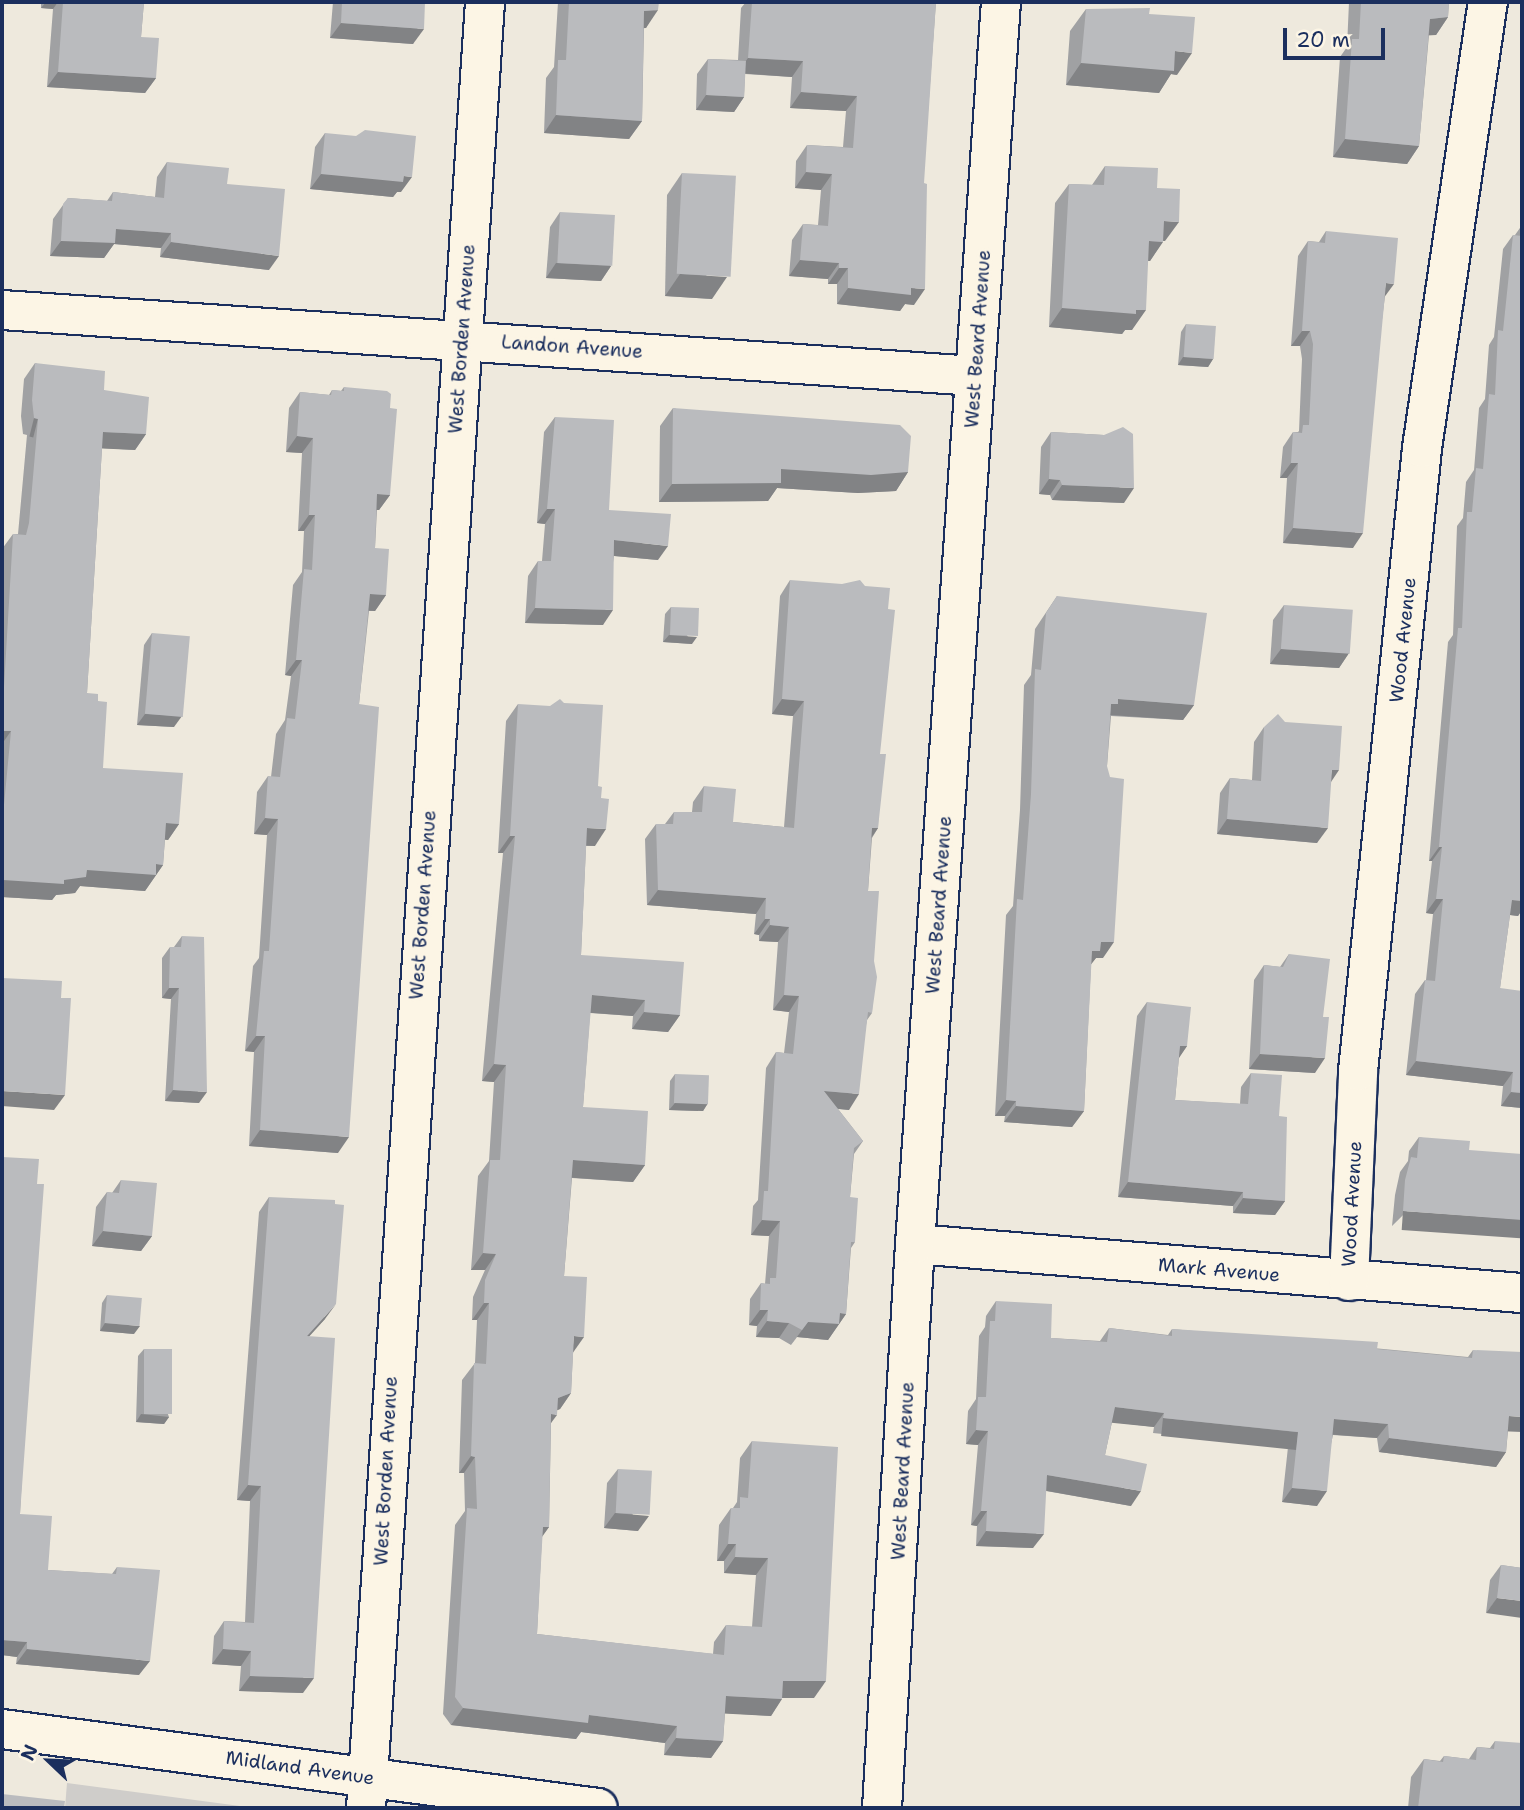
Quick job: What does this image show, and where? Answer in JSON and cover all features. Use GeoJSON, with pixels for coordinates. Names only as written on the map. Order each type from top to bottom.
{"type":"FeatureCollection","features":[{"type":"Feature","properties":{"kind":"street","name":"West Borden Avenue"},"geometry":{"type":"LineString","coordinates":[[367,1793],[485,2]]}},
{"type":"Feature","properties":{"kind":"street","name":"West Beard Avenue"},"geometry":{"type":"LineString","coordinates":[[882,1808],[915,1244],[1001,2]]}},
{"type":"Feature","properties":{"kind":"street","name":"Wood Avenue"},"geometry":{"type":"LineString","coordinates":[[1349,1281],[1358,1071],[1422,448],[1488,2]]}},
{"type":"Feature","properties":{"kind":"street","name":"Landon Avenue"},"geometry":{"type":"LineString","coordinates":[[2,310],[463,339],[975,376]]}},
{"type":"Feature","properties":{"kind":"street","name":"Mark Avenue"},"geometry":{"type":"LineString","coordinates":[[915,1244],[1522,1293]]}},
{"type":"Feature","properties":{"kind":"street","name":"Midland Avenue"},"geometry":{"type":"LineString","coordinates":[[2,1729],[367,1793],[597,1808]]}},
{"type":"Feature","properties":{"kind":"shaded area"},"geometry":{"type":"Polygon","coordinates":[[[67,1783],[255,1808],[65,1808],[67,1783]]]}},
{"type":"Feature","properties":{"kind":"building"},"geometry":{"type":"Polygon","coordinates":[[[63,2],[144,2],[141,37],[159,38],[156,78],[58,72],[63,2]]]}},
{"type":"Feature","properties":{"kind":"building"},"geometry":{"type":"Polygon","coordinates":[[[342,2],[425,2],[424,29],[341,23],[342,2]]]}},
{"type":"Feature","properties":{"kind":"building"},"geometry":{"type":"Polygon","coordinates":[[[569,2],[659,2],[658,10],[644,11],[642,121],[556,115],[558,60],[566,60],[569,2]]]}},
{"type":"Feature","properties":{"kind":"building"},"geometry":{"type":"Polygon","coordinates":[[[752,2],[936,2],[924,183],[927,184],[925,289],[911,288],[911,295],[848,288],[848,268],[839,268],[839,263],[800,260],[803,224],[828,226],[832,174],[806,172],[807,145],[853,148],[857,96],[801,92],[803,61],[748,58],[752,2]]]}},
{"type":"Feature","properties":{"kind":"building"},"geometry":{"type":"Polygon","coordinates":[[[1361,2],[1449,2],[1448,17],[1430,19],[1419,146],[1345,139],[1352,39],[1359,39],[1361,2]]]}},
{"type":"Feature","properties":{"kind":"building"},"geometry":{"type":"Polygon","coordinates":[[[1150,8],[1149,14],[1195,17],[1192,53],[1175,51],[1174,71],[1081,63],[1086,9],[1150,8]]]}},
{"type":"Feature","properties":{"kind":"building"},"geometry":{"type":"Polygon","coordinates":[[[708,59],[746,61],[744,97],[706,95],[708,59]]]}},
{"type":"Feature","properties":{"kind":"building"},"geometry":{"type":"Polygon","coordinates":[[[365,130],[416,136],[412,177],[404,176],[403,182],[321,174],[325,133],[356,136],[365,130]]]}},
{"type":"Feature","properties":{"kind":"building"},"geometry":{"type":"Polygon","coordinates":[[[167,162],[229,168],[227,184],[285,189],[279,256],[171,242],[171,233],[116,229],[115,243],[61,241],[63,204],[68,198],[112,201],[113,192],[164,198],[167,162]]]}},
{"type":"Feature","properties":{"kind":"building"},"geometry":{"type":"Polygon","coordinates":[[[1105,166],[1158,168],[1157,188],[1180,189],[1179,222],[1164,221],[1163,242],[1149,241],[1146,310],[1136,310],[1136,314],[1062,308],[1069,184],[1104,185],[1105,166]]]}},
{"type":"Feature","properties":{"kind":"building"},"geometry":{"type":"Polygon","coordinates":[[[682,173],[736,176],[731,277],[677,274],[682,173]]]}},
{"type":"Feature","properties":{"kind":"building"},"geometry":{"type":"Polygon","coordinates":[[[560,212],[615,215],[612,266],[557,263],[560,212]]]}},
{"type":"Feature","properties":{"kind":"building"},"geometry":{"type":"Polygon","coordinates":[[[1326,231],[1398,238],[1394,284],[1386,283],[1363,533],[1293,528],[1298,463],[1291,463],[1293,432],[1302,433],[1303,425],[1309,425],[1313,344],[1310,331],[1302,331],[1308,241],[1325,243],[1326,231]]]}},
{"type":"Feature","properties":{"kind":"building"},"geometry":{"type":"Polygon","coordinates":[[[1513,235],[1522,236],[1522,901],[1512,900],[1500,988],[1522,991],[1522,1093],[1511,1092],[1513,1072],[1416,1061],[1425,980],[1435,981],[1443,899],[1436,899],[1442,847],[1439,847],[1458,628],[1462,628],[1467,512],[1472,512],[1476,468],[1483,469],[1489,394],[1495,395],[1498,330],[1503,331],[1513,235]]]}},
{"type":"Feature","properties":{"kind":"building"},"geometry":{"type":"Polygon","coordinates":[[[1186,324],[1216,326],[1214,359],[1184,357],[1186,324]]]}},
{"type":"Feature","properties":{"kind":"building"},"geometry":{"type":"Polygon","coordinates":[[[35,363],[105,371],[104,390],[149,397],[146,434],[103,432],[87,693],[98,694],[98,701],[107,702],[103,768],[183,773],[179,824],[166,823],[163,865],[156,864],[156,875],[87,870],[86,877],[64,880],[64,884],[3,880],[2,826],[11,731],[2,731],[2,687],[13,534],[26,535],[29,523],[38,419],[34,418],[32,400],[35,363]]]}},
{"type":"Feature","properties":{"kind":"building"},"geometry":{"type":"Polygon","coordinates":[[[344,387],[387,391],[391,394],[390,408],[397,409],[390,495],[377,494],[375,548],[389,549],[386,595],[370,594],[359,704],[379,707],[349,1137],[260,1130],[265,1036],[256,1036],[264,951],[269,951],[278,819],[265,818],[268,776],[280,777],[287,718],[295,719],[302,660],[296,660],[304,569],[312,570],[315,515],[309,515],[313,438],[297,436],[300,392],[331,395],[332,390],[344,391],[344,387]]]}},
{"type":"Feature","properties":{"kind":"building"},"geometry":{"type":"Polygon","coordinates":[[[673,408],[900,425],[911,436],[908,472],[871,475],[781,469],[781,483],[672,484],[673,408]]]}},
{"type":"Feature","properties":{"kind":"building"},"geometry":{"type":"Polygon","coordinates":[[[555,417],[614,420],[609,510],[671,514],[668,546],[614,540],[613,610],[535,608],[538,561],[551,561],[555,509],[547,509],[555,417]]]}},
{"type":"Feature","properties":{"kind":"building"},"geometry":{"type":"Polygon","coordinates":[[[1123,427],[1133,434],[1134,488],[1062,485],[1060,480],[1049,479],[1051,432],[1104,435],[1123,427]]]}},
{"type":"Feature","properties":{"kind":"building"},"geometry":{"type":"Polygon","coordinates":[[[790,580],[842,584],[860,580],[865,586],[890,588],[888,609],[895,610],[880,754],[886,754],[878,828],[872,828],[868,891],[879,891],[874,961],[877,977],[872,1013],[868,1012],[859,1094],[824,1091],[863,1141],[854,1148],[850,1197],[858,1198],[855,1242],[851,1242],[846,1314],[840,1313],[839,1324],[808,1322],[802,1330],[789,1323],[767,1321],[768,1310],[760,1310],[761,1283],[770,1284],[770,1278],[776,1278],[780,1221],[762,1220],[764,1191],[768,1191],[776,1052],[793,1054],[799,996],[784,995],[789,927],[770,925],[770,919],[765,919],[766,898],[658,890],[656,824],[673,824],[674,812],[702,812],[704,786],[736,789],[733,822],[794,828],[804,701],[782,699],[790,580]]]}},
{"type":"Feature","properties":{"kind":"building"},"geometry":{"type":"Polygon","coordinates":[[[1057,596],[1207,613],[1194,705],[1118,699],[1118,704],[1111,704],[1107,766],[1110,777],[1124,779],[1114,942],[1101,942],[1100,951],[1092,951],[1084,1111],[1016,1106],[1016,1101],[1006,1100],[1017,899],[1023,900],[1031,794],[1035,669],[1041,670],[1046,613],[1057,596]]]}},
{"type":"Feature","properties":{"kind":"building"},"geometry":{"type":"Polygon","coordinates":[[[1284,605],[1353,610],[1350,654],[1281,649],[1284,605]]]}},
{"type":"Feature","properties":{"kind":"building"},"geometry":{"type":"Polygon","coordinates":[[[671,607],[699,608],[698,636],[670,635],[671,607]]]}},
{"type":"Feature","properties":{"kind":"building"},"geometry":{"type":"Polygon","coordinates":[[[152,633],[190,636],[183,717],[145,714],[152,633]]]}},
{"type":"Feature","properties":{"kind":"building"},"geometry":{"type":"Polygon","coordinates":[[[560,699],[564,703],[603,705],[598,786],[602,787],[601,798],[609,799],[606,829],[587,828],[581,955],[684,962],[680,1015],[644,1012],[645,1000],[592,995],[583,1107],[648,1111],[645,1165],[573,1160],[564,1276],[587,1277],[584,1337],[574,1336],[571,1393],[558,1398],[557,1415],[551,1414],[549,1527],[543,1527],[537,1634],[724,1655],[726,1625],[762,1627],[768,1558],[735,1557],[736,1544],[728,1544],[731,1508],[740,1508],[740,1497],[748,1498],[752,1441],[838,1447],[826,1681],[783,1681],[782,1699],[726,1696],[723,1741],[676,1738],[677,1726],[589,1715],[588,1723],[463,1708],[455,1697],[467,1508],[477,1509],[475,1457],[471,1456],[474,1363],[486,1364],[489,1303],[484,1303],[485,1280],[496,1254],[483,1253],[490,1160],[500,1160],[506,1065],[494,1064],[515,836],[510,836],[518,704],[550,706],[560,699]]]}},
{"type":"Feature","properties":{"kind":"building"},"geometry":{"type":"Polygon","coordinates":[[[1278,714],[1285,722],[1342,726],[1339,770],[1332,770],[1328,828],[1227,819],[1230,778],[1261,781],[1264,727],[1278,714]]]}},
{"type":"Feature","properties":{"kind":"building"},"geometry":{"type":"Polygon","coordinates":[[[182,936],[204,937],[207,1092],[173,1090],[179,988],[169,988],[170,947],[181,947],[182,936]]]}},
{"type":"Feature","properties":{"kind":"building"},"geometry":{"type":"Polygon","coordinates":[[[1289,954],[1330,959],[1323,1017],[1329,1017],[1325,1058],[1260,1054],[1264,965],[1283,967],[1289,954]]]}},
{"type":"Feature","properties":{"kind":"building"},"geometry":{"type":"Polygon","coordinates":[[[2,978],[62,981],[61,998],[71,998],[65,1095],[2,1091],[2,978]]]}},
{"type":"Feature","properties":{"kind":"building"},"geometry":{"type":"Polygon","coordinates":[[[1147,1002],[1191,1007],[1187,1046],[1180,1046],[1175,1100],[1248,1104],[1251,1073],[1282,1075],[1279,1116],[1287,1117],[1285,1201],[1243,1198],[1243,1192],[1128,1182],[1147,1002]]]}},
{"type":"Feature","properties":{"kind":"building"},"geometry":{"type":"Polygon","coordinates":[[[675,1074],[709,1075],[708,1104],[674,1103],[675,1074]]]}},
{"type":"Feature","properties":{"kind":"building"},"geometry":{"type":"Polygon","coordinates":[[[1419,1137],[1470,1141],[1469,1150],[1522,1154],[1522,1220],[1403,1211],[1405,1180],[1411,1157],[1417,1158],[1419,1137]]]}},
{"type":"Feature","properties":{"kind":"building"},"geometry":{"type":"Polygon","coordinates":[[[2,1157],[39,1159],[37,1184],[44,1184],[20,1514],[52,1516],[48,1570],[116,1574],[117,1567],[160,1570],[150,1661],[27,1649],[27,1642],[2,1640],[2,1157]]]}},
{"type":"Feature","properties":{"kind":"building"},"geometry":{"type":"Polygon","coordinates":[[[121,1180],[157,1183],[152,1236],[103,1231],[107,1192],[119,1193],[121,1180]]]}},
{"type":"Feature","properties":{"kind":"building"},"geometry":{"type":"Polygon","coordinates":[[[269,1197],[335,1200],[335,1204],[344,1205],[336,1304],[307,1336],[335,1338],[314,1678],[250,1676],[251,1651],[223,1649],[224,1621],[254,1623],[261,1486],[248,1485],[269,1197]]]}},
{"type":"Feature","properties":{"kind":"building"},"geometry":{"type":"Polygon","coordinates":[[[107,1295],[142,1298],[139,1326],[105,1323],[107,1295]]]}},
{"type":"Feature","properties":{"kind":"building"},"geometry":{"type":"Polygon","coordinates":[[[996,1301],[1052,1304],[1051,1338],[1107,1342],[1109,1328],[1172,1336],[1172,1329],[1378,1342],[1377,1349],[1472,1358],[1473,1350],[1522,1352],[1522,1417],[1509,1416],[1506,1452],[1389,1438],[1388,1424],[1334,1419],[1327,1491],[1292,1488],[1298,1432],[1163,1418],[1164,1413],[1115,1407],[1105,1455],[1147,1464],[1141,1491],[1047,1475],[1044,1534],[986,1531],[987,1511],[981,1511],[988,1431],[976,1430],[978,1397],[986,1397],[990,1321],[995,1321],[996,1301]]]}},
{"type":"Feature","properties":{"kind":"building"},"geometry":{"type":"Polygon","coordinates":[[[144,1349],[172,1349],[172,1414],[144,1414],[144,1349]]]}},
{"type":"Feature","properties":{"kind":"building"},"geometry":{"type":"Polygon","coordinates":[[[618,1469],[652,1471],[650,1515],[616,1513],[618,1469]]]}},
{"type":"Feature","properties":{"kind":"building"},"geometry":{"type":"Polygon","coordinates":[[[1501,1565],[1522,1568],[1522,1601],[1497,1598],[1501,1565]]]}},
{"type":"Feature","properties":{"kind":"building"},"geometry":{"type":"Polygon","coordinates":[[[1495,1741],[1522,1743],[1522,1808],[1418,1808],[1424,1759],[1443,1762],[1444,1756],[1476,1760],[1477,1747],[1494,1749],[1495,1741]]]}},
{"type":"Feature","properties":{"kind":"building"},"geometry":{"type":"Polygon","coordinates":[[[2,1794],[65,1801],[64,1808],[2,1808],[2,1794]]]}}]}
